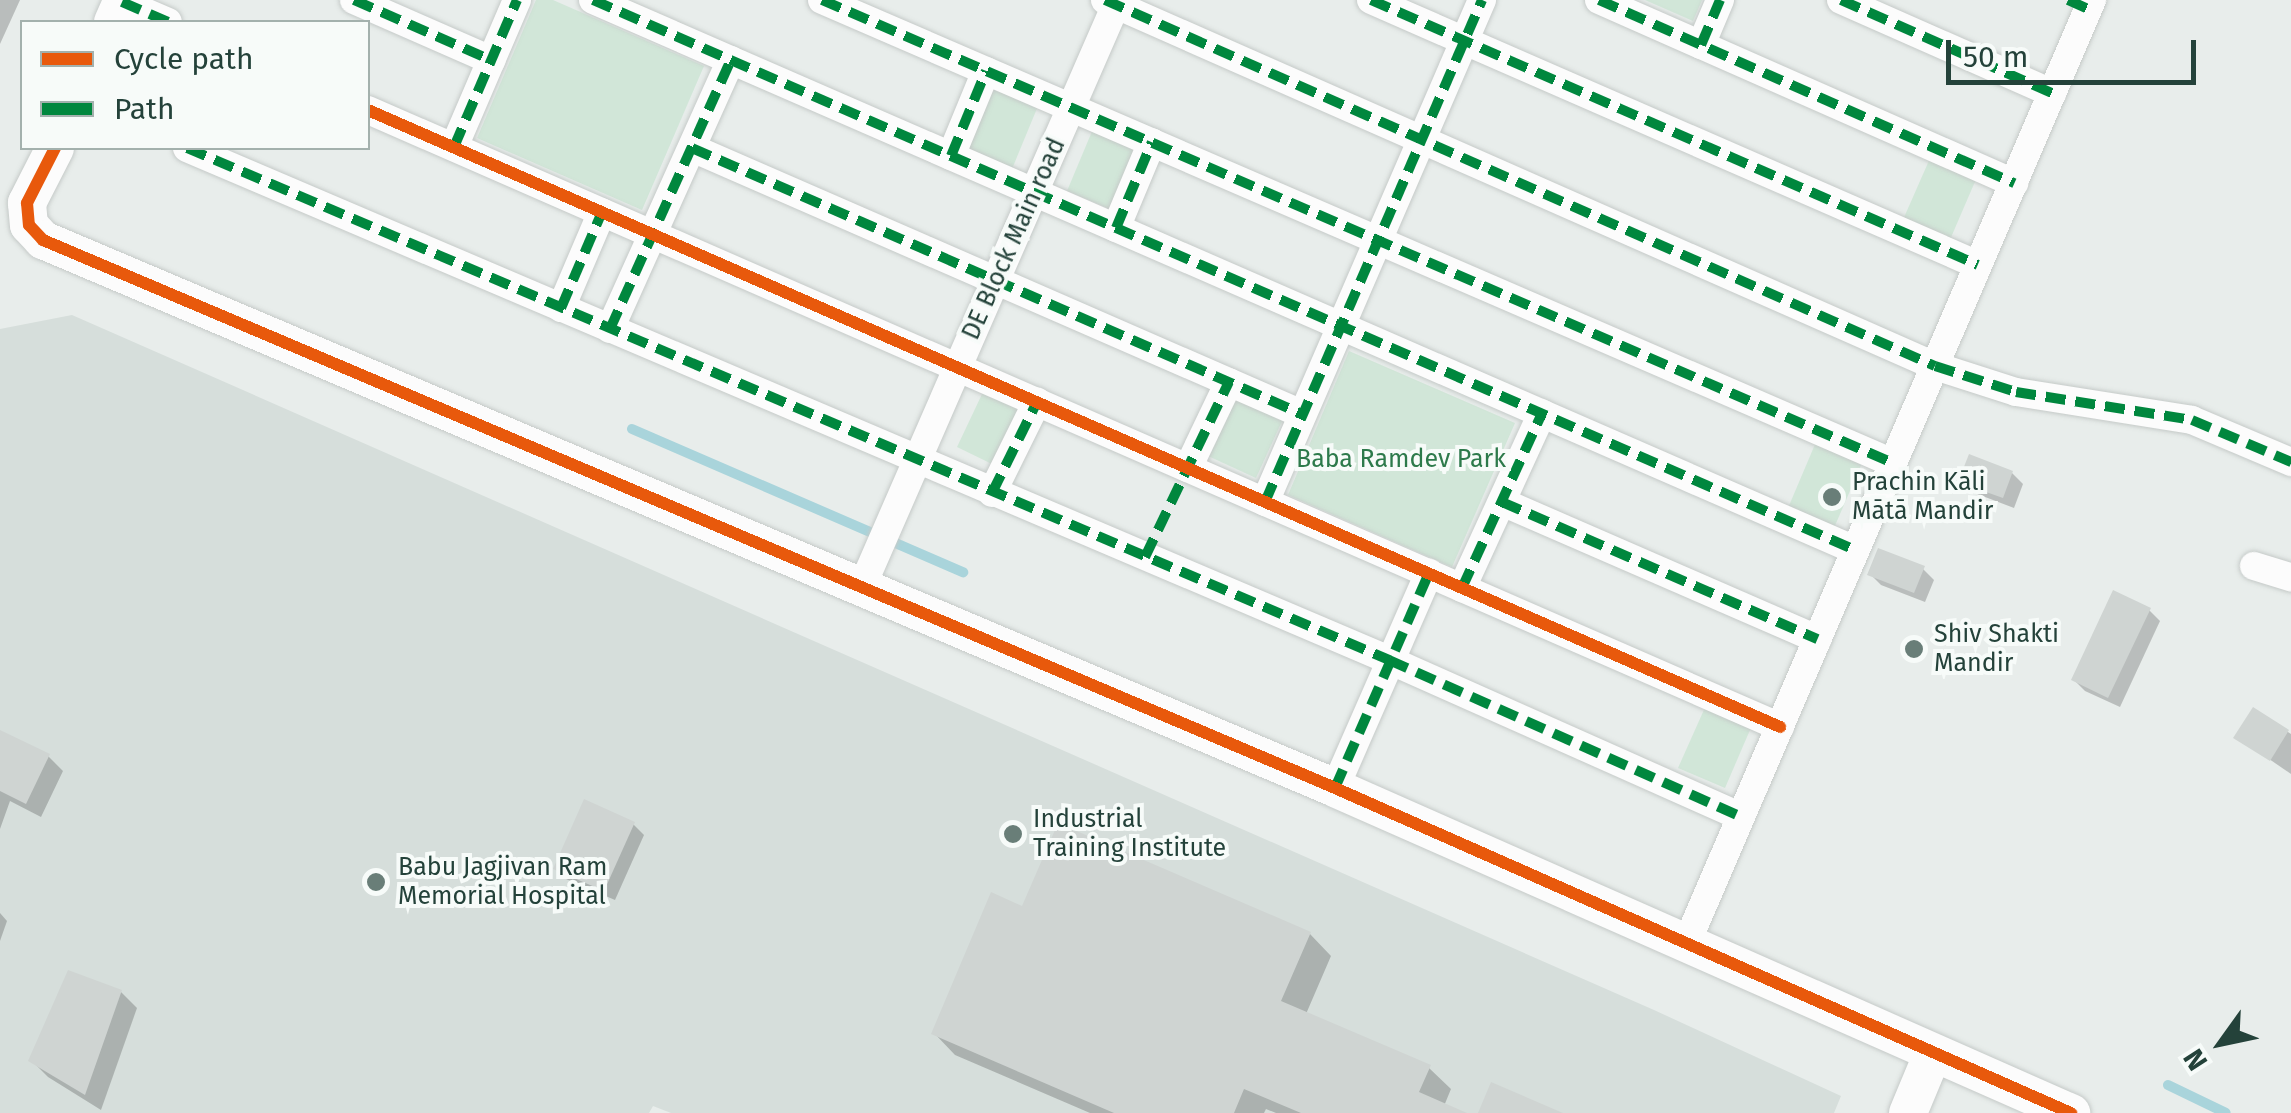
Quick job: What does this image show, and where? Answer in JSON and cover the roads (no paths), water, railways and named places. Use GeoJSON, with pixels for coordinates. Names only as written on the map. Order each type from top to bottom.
{"type":"FeatureCollection","features":[{"type":"Feature","properties":{"kind":"street"},"geometry":{"type":"LineString","coordinates":[[354,0],[492,60]]}},
{"type":"Feature","properties":{"kind":"street"},"geometry":{"type":"LineString","coordinates":[[454,147],[517,0]]}},
{"type":"Feature","properties":{"kind":"street"},"geometry":{"type":"LineString","coordinates":[[593,0],[1856,550]]}},
{"type":"Feature","properties":{"kind":"street"},"geometry":{"type":"LineString","coordinates":[[822,0],[1893,462]]}},
{"type":"Feature","properties":{"kind":"street"},"geometry":{"type":"LineString","coordinates":[[1371,0],[1978,265]]}},
{"type":"Feature","properties":{"kind":"street"},"geometry":{"type":"LineString","coordinates":[[1265,502],[1482,0]]}},
{"type":"Feature","properties":{"kind":"street"},"geometry":{"type":"LineString","coordinates":[[1599,0],[2014,183]]}},
{"type":"Feature","properties":{"kind":"street"},"geometry":{"type":"LineString","coordinates":[[1700,45],[1720,0]]}},
{"type":"Feature","properties":{"kind":"street"},"geometry":{"type":"LineString","coordinates":[[1841,0],[2052,93]]}},
{"type":"Feature","properties":{"kind":"street"},"geometry":{"type":"LineString","coordinates":[[1113,2],[1934,366],[2016,392],[2192,420],[2291,462]]}},
{"type":"Feature","properties":{"kind":"street","name":"DE Block Main road"},"geometry":{"type":"LineString","coordinates":[[861,589],[1035,192],[1113,2]]}},
{"type":"Feature","properties":{"kind":"street"},"geometry":{"type":"LineString","coordinates":[[1685,946],[2052,93],[2083,3]]}},
{"type":"Feature","properties":{"kind":"street"},"geometry":{"type":"LineString","coordinates":[[119,8],[161,20]]}},
{"type":"Feature","properties":{"kind":"street"},"geometry":{"type":"LineString","coordinates":[[610,330],[732,60]]}},
{"type":"Feature","properties":{"kind":"street"},"geometry":{"type":"LineString","coordinates":[[951,156],[986,71]]}},
{"type":"Feature","properties":{"kind":"street"},"geometry":{"type":"LineString","coordinates":[[370,111],[1780,727]]}},
{"type":"Feature","properties":{"kind":"street"},"geometry":{"type":"LineString","coordinates":[[1116,228],[1152,142]]}},
{"type":"Feature","properties":{"kind":"street"},"geometry":{"type":"LineString","coordinates":[[692,148],[1302,414]]}},
{"type":"Feature","properties":{"kind":"street"},"geometry":{"type":"LineString","coordinates":[[54,150],[27,202],[29,225],[42,240],[1335,788],[1685,946],[2071,1113]]}},
{"type":"Feature","properties":{"kind":"street"},"geometry":{"type":"LineString","coordinates":[[192,150],[1389,660],[1741,817]]}},
{"type":"Feature","properties":{"kind":"street"},"geometry":{"type":"LineString","coordinates":[[561,308],[602,212]]}},
{"type":"Feature","properties":{"kind":"street"},"geometry":{"type":"LineString","coordinates":[[1188,468],[1229,382]]}},
{"type":"Feature","properties":{"kind":"street"},"geometry":{"type":"LineString","coordinates":[[992,493],[1037,402]]}},
{"type":"Feature","properties":{"kind":"street"},"geometry":{"type":"LineString","coordinates":[[1462,588],[1542,414]]}},
{"type":"Feature","properties":{"kind":"street"},"geometry":{"type":"LineString","coordinates":[[1502,502],[1817,640]]}},
{"type":"Feature","properties":{"kind":"street"},"geometry":{"type":"LineString","coordinates":[[2254,566],[2291,577]]}},
{"type":"Feature","properties":{"kind":"street"},"geometry":{"type":"LineString","coordinates":[[1335,788],[1428,573]]}},
{"type":"Feature","properties":{"kind":"street"},"geometry":{"type":"LineString","coordinates":[[1908,1113],[1933,1053]]}},
{"type":"Feature","properties":{"kind":"waterway"},"geometry":{"type":"LineString","coordinates":[[632,429],[963,572]]}},
{"type":"Feature","properties":{"kind":"waterway"},"geometry":{"type":"LineString","coordinates":[[2168,1085],[2226,1113]]}},
{"type":"Feature","properties":{"kind":"place","name":"Prachin Kāli Mātā Mandir"},"geometry":{"type":"Point","coordinates":[1832,497]}},
{"type":"Feature","properties":{"kind":"place","name":"Shiv Shakti Mandir"},"geometry":{"type":"Point","coordinates":[1914,649]}},
{"type":"Feature","properties":{"kind":"place","name":"Industrial Training Institute"},"geometry":{"type":"Point","coordinates":[1013,834]}},
{"type":"Feature","properties":{"kind":"place","name":"Babu Jagjivan Ram Memorial Hospital"},"geometry":{"type":"Point","coordinates":[376,882]}},
{"type":"Feature","properties":{"kind":"park label","name":"Baba Ramdev Park"},"geometry":{"type":"Point","coordinates":[1401,459]}}]}
